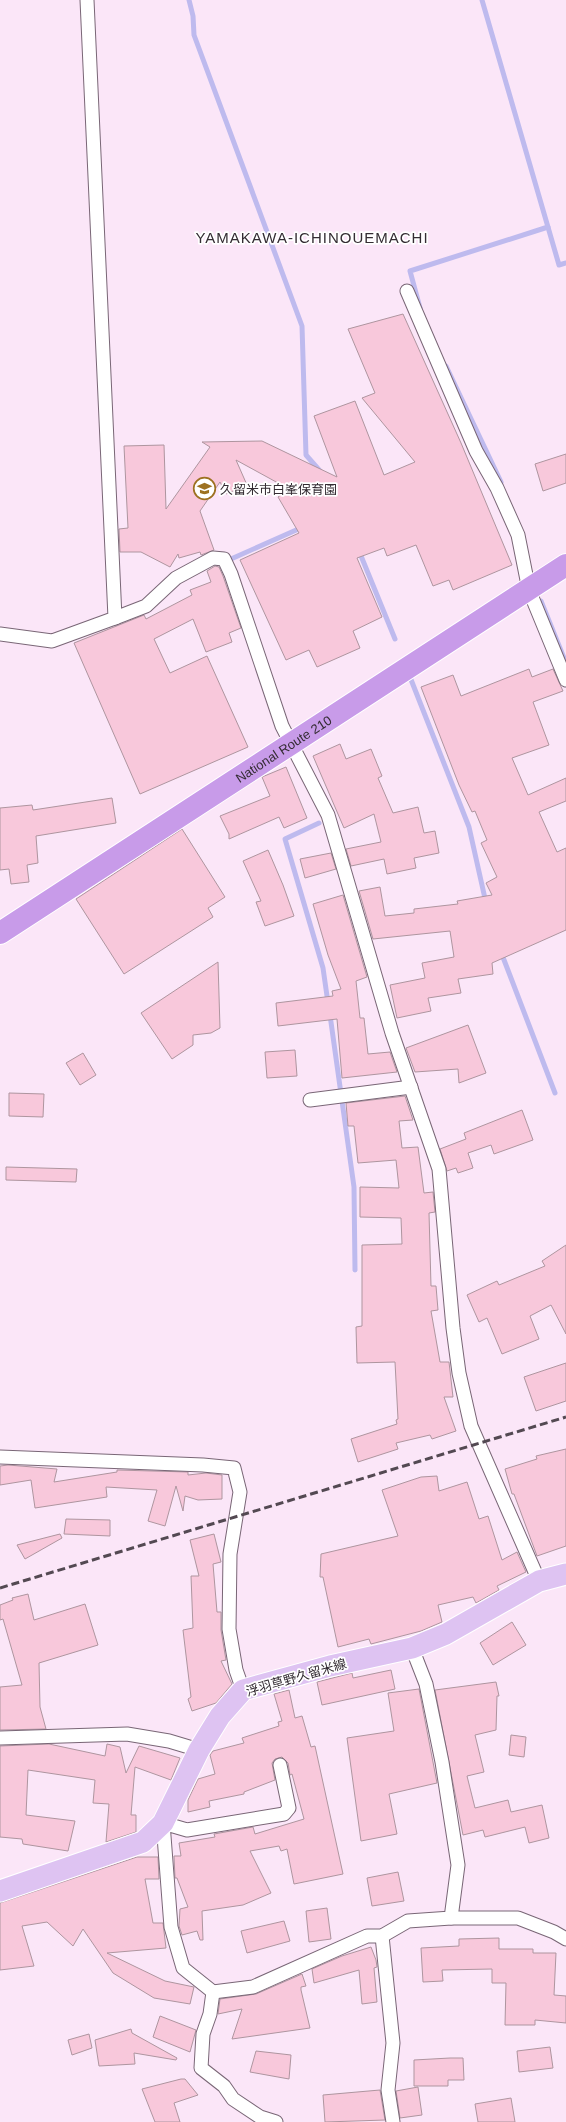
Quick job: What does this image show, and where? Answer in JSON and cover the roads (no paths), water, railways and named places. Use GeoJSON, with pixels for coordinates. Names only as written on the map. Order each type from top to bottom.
{"type":"FeatureCollection","features":[{"type":"Feature","properties":{"kind":"highway","name":"National Route 210"},"geometry":{"type":"LineString","coordinates":[[0,933],[291,742],[566,565]]}},
{"type":"Feature","properties":{"kind":"main road","name":"浮羽草野久留米線"},"geometry":{"type":"LineString","coordinates":[[0,1891],[143,1842],[163,1823],[199,1750],[220,1716],[244,1690],[330,1666],[412,1648],[446,1634],[539,1581],[566,1574]]}},
{"type":"Feature","properties":{"kind":"street"},"geometry":{"type":"LineString","coordinates":[[87,0],[115,618]]}},
{"type":"Feature","properties":{"kind":"street"},"geometry":{"type":"LineString","coordinates":[[407,291],[473,444],[497,488],[518,535],[529,590],[566,680]]}},
{"type":"Feature","properties":{"kind":"street"},"geometry":{"type":"LineString","coordinates":[[0,634],[52,641],[146,606],[176,578],[213,558],[224,559],[254,640],[282,726],[328,815],[392,1033],[439,1168],[454,1336],[459,1373],[470,1426],[539,1581]]}},
{"type":"Feature","properties":{"kind":"street"},"geometry":{"type":"LineString","coordinates":[[310,1100],[410,1086]]}},
{"type":"Feature","properties":{"kind":"street"},"geometry":{"type":"LineString","coordinates":[[0,1457],[203,1465],[234,1468],[240,1492],[230,1554],[229,1628],[236,1670],[244,1690]]}},
{"type":"Feature","properties":{"kind":"street"},"geometry":{"type":"LineString","coordinates":[[412,1648],[426,1684],[442,1762],[458,1865],[451,1918]]}},
{"type":"Feature","properties":{"kind":"street"},"geometry":{"type":"LineString","coordinates":[[0,1738],[127,1734],[169,1741],[199,1750]]}},
{"type":"Feature","properties":{"kind":"street"},"geometry":{"type":"LineString","coordinates":[[280,1765],[289,1808],[284,1814],[187,1830],[163,1823],[171,1927],[183,1968],[213,1992],[254,1987],[367,1936],[382,1936],[408,1921],[451,1918],[518,1918],[566,1938]]}},
{"type":"Feature","properties":{"kind":"street"},"geometry":{"type":"LineString","coordinates":[[382,1936],[393,2043],[388,2090],[393,2122]]}},
{"type":"Feature","properties":{"kind":"street"},"geometry":{"type":"LineString","coordinates":[[213,1992],[210,2014],[203,2034],[201,2068],[224,2086],[233,2099],[260,2117],[276,2122]]}},
{"type":"Feature","properties":{"kind":"waterway"},"geometry":{"type":"LineString","coordinates":[[189,0],[193,16],[194,35],[302,326],[306,455],[320,471]]}},
{"type":"Feature","properties":{"kind":"waterway"},"geometry":{"type":"LineString","coordinates":[[482,0],[559,265],[566,263]]}},
{"type":"Feature","properties":{"kind":"waterway"},"geometry":{"type":"LineString","coordinates":[[420,308],[410,271],[548,227]]}},
{"type":"Feature","properties":{"kind":"waterway"},"geometry":{"type":"LineString","coordinates":[[446,366],[501,482]]}},
{"type":"Feature","properties":{"kind":"waterway"},"geometry":{"type":"LineString","coordinates":[[231,559],[303,527]]}},
{"type":"Feature","properties":{"kind":"waterway"},"geometry":{"type":"LineString","coordinates":[[359,551],[395,639]]}},
{"type":"Feature","properties":{"kind":"waterway"},"geometry":{"type":"LineString","coordinates":[[541,601],[566,663]]}},
{"type":"Feature","properties":{"kind":"waterway"},"geometry":{"type":"LineString","coordinates":[[410,677],[469,827],[486,903]]}},
{"type":"Feature","properties":{"kind":"waterway"},"geometry":{"type":"LineString","coordinates":[[319,823],[285,839],[323,968],[328,1003]]}},
{"type":"Feature","properties":{"kind":"waterway"},"geometry":{"type":"LineString","coordinates":[[501,952],[555,1093]]}},
{"type":"Feature","properties":{"kind":"waterway"},"geometry":{"type":"LineString","coordinates":[[330,1015],[354,1187],[355,1270]]}},
{"type":"Feature","properties":{"kind":"railway"},"geometry":{"type":"LineString","coordinates":[[0,1588],[566,1417]]}},
{"type":"Feature","properties":{"kind":"place","name":"久留米市白峯保育園"},"geometry":{"type":"Point","coordinates":[205,489]}},
{"type":"Feature","properties":{"kind":"district","name":"YAMAKAWA-ICHINOUEMACHI"},"geometry":{"type":"Point","coordinates":[312,238]}}]}
